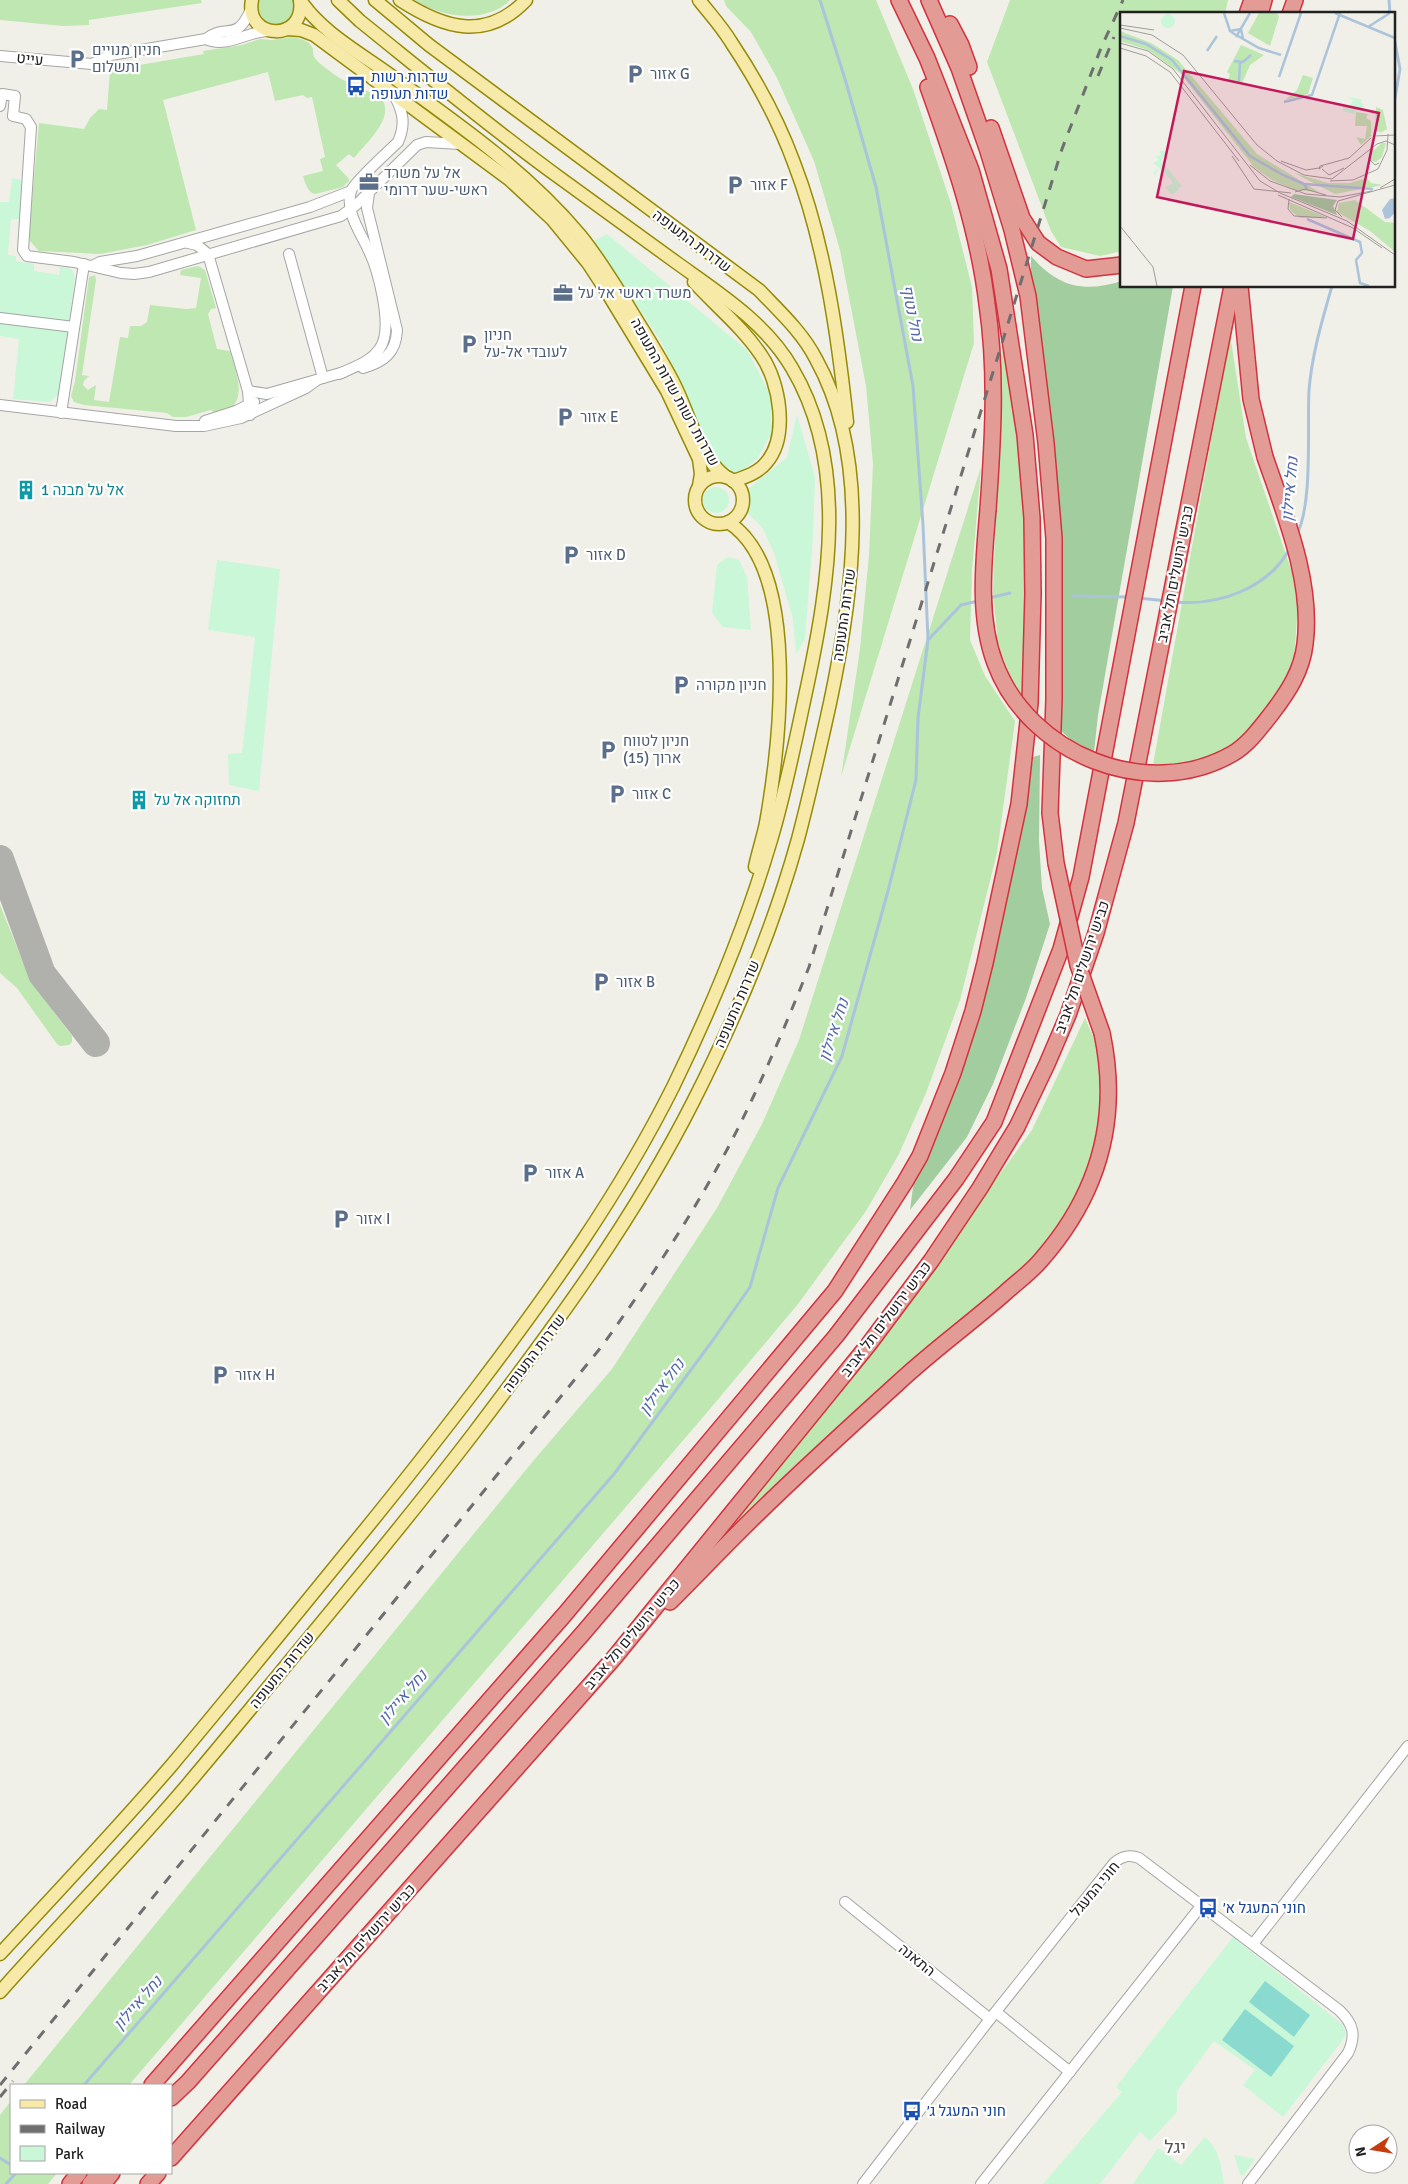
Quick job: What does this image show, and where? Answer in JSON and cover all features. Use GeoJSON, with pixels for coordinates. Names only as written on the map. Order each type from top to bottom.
{"type":"FeatureCollection","features":[{"type":"Feature","properties":{"kind":"highway"},"geometry":{"type":"LineString","coordinates":[[892,0],[915,48],[950,151],[977,248],[987,303],[994,390],[994,424],[984,592],[990,645],[1002,680],[1018,707],[1044,732],[1066,748],[1109,766],[1138,773],[1186,771],[1233,754],[1259,730],[1281,702],[1299,672],[1306,644],[1304,586],[1293,544],[1265,457],[1251,399],[1240,288]]}},
{"type":"Feature","properties":{"kind":"highway"},"geometry":{"type":"LineString","coordinates":[[153,2084],[565,1614],[836,1291],[920,1156],[953,1073],[973,1012],[983,973],[1020,804],[1030,703],[1033,594],[1032,518],[1025,435],[999,269],[971,170],[927,58],[899,0]]}},
{"type":"Feature","properties":{"kind":"highway"},"geometry":{"type":"LineString","coordinates":[[614,1658],[806,1467],[900,1381],[974,1320],[1041,1260],[1072,1218],[1090,1185],[1106,1130],[1109,1092],[1107,1055],[1102,1032],[1078,965],[1056,863],[1050,813],[1054,699],[1054,538],[1046,443],[1029,305],[1012,230],[987,148],[959,68],[929,0]]}},
{"type":"Feature","properties":{"kind":"highway"},"geometry":{"type":"LineString","coordinates":[[937,0],[960,45],[1022,218],[1038,243],[1057,257],[1086,269],[1120,265]]}},
{"type":"Feature","properties":{"kind":"highway"},"geometry":{"type":"LineString","coordinates":[[1248,12],[1252,0]]}},
{"type":"Feature","properties":{"kind":"highway"},"geometry":{"type":"LineString","coordinates":[[1291,12],[1295,0]]}},
{"type":"Feature","properties":{"kind":"highway","name":"כביש ירושלים תל אביב"},"geometry":{"type":"LineString","coordinates":[[172,2099],[584,1632],[836,1336],[956,1179],[994,1122],[1061,949],[1081,877],[1193,288]]}},
{"type":"Feature","properties":{"kind":"highway","name":"כביש ירושלים תל אביב"},"geometry":{"type":"LineString","coordinates":[[172,2157],[614,1658],[869,1344],[931,1261],[980,1188],[1017,1127],[1068,1015],[1110,886],[1126,823],[1232,288]]}},
{"type":"Feature","properties":{"kind":"highway"},"geometry":{"type":"LineString","coordinates":[[90,2184],[98,2174]]}},
{"type":"Feature","properties":{"kind":"highway"},"geometry":{"type":"LineString","coordinates":[[103,2184],[111,2174]]}},
{"type":"Feature","properties":{"kind":"highway"},"geometry":{"type":"LineString","coordinates":[[148,2184],[157,2174]]}},
{"type":"Feature","properties":{"kind":"main road"},"geometry":{"type":"LineString","coordinates":[[252,5],[258,24],[266,30],[281,30],[299,18],[300,0]]}},
{"type":"Feature","properties":{"kind":"main road","name":"שדרות רשות שדות התעופה"},"geometry":{"type":"LineString","coordinates":[[300,0],[310,13],[334,34],[488,146],[516,170],[580,235],[597,257],[652,345],[675,386],[710,462],[729,479]]}},
{"type":"Feature","properties":{"kind":"main road","name":"שדרות התעופה"},"geometry":{"type":"LineString","coordinates":[[0,1954],[167,1770],[374,1519],[538,1307],[598,1218],[643,1143],[672,1087],[704,1019],[738,939],[773,835],[792,758],[818,634],[826,566],[829,517],[826,472],[815,418],[793,369],[775,343],[728,300],[547,169],[374,32],[338,0]]}},
{"type":"Feature","properties":{"kind":"main road","name":"שדרות התעופה"},"geometry":{"type":"LineString","coordinates":[[0,1992],[186,1787],[442,1474],[558,1322],[619,1232],[665,1155],[695,1099],[749,980],[797,842],[816,764],[846,620],[852,568],[852,507],[844,442],[838,410],[815,357],[795,327],[759,290],[429,44],[375,0]]}},
{"type":"Feature","properties":{"kind":"main road"},"geometry":{"type":"LineString","coordinates":[[400,0],[424,16],[449,24],[471,27],[491,24],[506,18],[526,0]]}},
{"type":"Feature","properties":{"kind":"main road"},"geometry":{"type":"LineString","coordinates":[[699,0],[731,41],[756,85],[794,161],[806,196],[838,340],[852,469],[852,507]]}},
{"type":"Feature","properties":{"kind":"main road","name":"שדרות רשות שדות התעופה"},"geometry":{"type":"LineString","coordinates":[[281,30],[301,30],[314,35],[510,180],[552,219],[588,263],[626,321],[667,391],[699,459],[701,474],[699,486]]}},
{"type":"Feature","properties":{"kind":"main road"},"geometry":{"type":"LineString","coordinates":[[669,257],[746,336],[762,356],[770,373],[777,397],[780,418],[779,436],[774,452],[766,464],[758,470],[729,479],[711,477],[699,486],[695,499],[698,513],[708,521],[714,523],[728,522],[738,513],[742,500],[741,493],[729,479]]}},
{"type":"Feature","properties":{"kind":"main road"},"geometry":{"type":"LineString","coordinates":[[728,522],[748,537],[760,562],[773,604],[781,657],[779,715],[766,823],[738,939]]}},
{"type":"Feature","properties":{"kind":"street","name":"עייט"},"geometry":{"type":"LineString","coordinates":[[0,56],[92,64],[111,54],[206,39],[213,34],[237,30],[245,22],[252,5]]}},
{"type":"Feature","properties":{"kind":"street","name":"עייט"},"geometry":{"type":"LineString","coordinates":[[206,39],[214,43],[223,42],[256,32],[281,30]]}},
{"type":"Feature","properties":{"kind":"street"},"geometry":{"type":"LineString","coordinates":[[0,106],[2,94],[15,96],[13,116],[26,119],[31,127],[23,250],[27,256],[88,265],[121,273],[141,273],[342,216],[348,217],[354,222],[368,250],[385,292],[397,330],[397,341],[392,353],[375,364],[304,382],[267,394],[252,407],[222,424],[176,426],[0,406]]}},
{"type":"Feature","properties":{"kind":"street"},"geometry":{"type":"LineString","coordinates":[[354,222],[354,185],[398,142],[402,133],[404,121],[401,107],[393,94]]}},
{"type":"Feature","properties":{"kind":"street"},"geometry":{"type":"LineString","coordinates":[[342,216],[353,200],[369,192],[417,145],[426,142],[460,144]]}},
{"type":"Feature","properties":{"kind":"street"},"geometry":{"type":"LineString","coordinates":[[369,192],[366,201],[385,292]]}},
{"type":"Feature","properties":{"kind":"street"},"geometry":{"type":"LineString","coordinates":[[88,265],[137,256],[336,198],[353,200],[370,219]]}},
{"type":"Feature","properties":{"kind":"street"},"geometry":{"type":"LineString","coordinates":[[185,243],[197,244],[208,254],[252,407]]}},
{"type":"Feature","properties":{"kind":"street"},"geometry":{"type":"LineString","coordinates":[[289,254],[320,379]]}},
{"type":"Feature","properties":{"kind":"street"},"geometry":{"type":"LineString","coordinates":[[61,413],[74,326],[88,265]]}},
{"type":"Feature","properties":{"kind":"street"},"geometry":{"type":"LineString","coordinates":[[0,318],[74,326]]}},
{"type":"Feature","properties":{"kind":"street"},"geometry":{"type":"LineString","coordinates":[[198,426],[203,422],[306,388],[320,379]]}},
{"type":"Feature","properties":{"kind":"street"},"geometry":{"type":"LineString","coordinates":[[248,391],[267,394]]}},
{"type":"Feature","properties":{"kind":"street"},"geometry":{"type":"LineString","coordinates":[[236,411],[245,402],[248,391]]}},
{"type":"Feature","properties":{"kind":"street"},"geometry":{"type":"LineString","coordinates":[[1252,1944],[1408,1746]]}},
{"type":"Feature","properties":{"kind":"street","name":"חוני המעגל"},"geometry":{"type":"LineString","coordinates":[[863,2184],[993,2015],[1119,1859],[1132,1855],[1139,1858],[1346,2016],[1353,2030],[1354,2037],[1345,2058],[1248,2184]]}},
{"type":"Feature","properties":{"kind":"street","name":"התאנה"},"geometry":{"type":"LineString","coordinates":[[845,1902],[1070,2072]]}},
{"type":"Feature","properties":{"kind":"street"},"geometry":{"type":"LineString","coordinates":[[980,2184],[1201,1906]]}},
{"type":"Feature","properties":{"kind":"green space"},"geometry":{"type":"Polygon","coordinates":[[[0,0],[201,0],[202,3],[89,20],[89,25],[63,26],[0,20],[0,0]]]}},
{"type":"Feature","properties":{"kind":"green space"},"geometry":{"type":"Polygon","coordinates":[[[258,0],[295,0],[294,14],[287,22],[280,26],[274,26],[265,21],[261,16],[258,0]]]}},
{"type":"Feature","properties":{"kind":"green space"},"geometry":{"type":"Polygon","coordinates":[[[415,0],[510,0],[500,8],[489,13],[463,16],[437,11],[415,0]]]}},
{"type":"Feature","properties":{"kind":"green space"},"geometry":{"type":"Polygon","coordinates":[[[724,0],[876,0],[913,89],[951,204],[972,287],[974,343],[841,777],[860,649],[869,555],[873,464],[866,386],[840,250],[814,161],[777,78],[751,32],[726,6],[724,0]]]}},
{"type":"Feature","properties":{"kind":"green space"},"geometry":{"type":"Polygon","coordinates":[[[1010,0],[1228,0],[1225,12],[1120,12],[1120,251],[1100,256],[1061,247],[1051,231],[987,62],[1010,0]]]}},
{"type":"Feature","properties":{"kind":"green space"},"geometry":{"type":"Polygon","coordinates":[[[291,37],[301,39],[312,46],[314,57],[325,68],[342,80],[377,96],[384,103],[384,118],[376,132],[354,158],[349,154],[336,165],[349,179],[343,187],[315,194],[308,189],[303,176],[323,171],[320,159],[325,157],[312,97],[307,98],[303,95],[275,101],[268,72],[163,100],[196,230],[147,245],[100,254],[39,251],[30,241],[29,234],[39,123],[84,129],[90,118],[99,109],[107,110],[110,70],[204,54],[203,51],[242,45],[260,39],[272,40],[291,37]]]}},
{"type":"Feature","properties":{"kind":"green space"},"geometry":{"type":"Polygon","coordinates":[[[12,178],[21,180],[20,219],[11,219],[8,255],[16,256],[16,261],[34,264],[34,271],[59,275],[60,267],[68,267],[73,271],[75,278],[59,394],[50,402],[13,399],[19,339],[0,336],[0,202],[9,202],[12,178]]]}},
{"type":"Feature","properties":{"kind":"green space"},"geometry":{"type":"Polygon","coordinates":[[[607,234],[747,350],[771,396],[771,434],[757,459],[738,474],[723,468],[713,459],[662,343],[594,241],[607,234]]]}},
{"type":"Feature","properties":{"kind":"green space"},"geometry":{"type":"Polygon","coordinates":[[[1031,256],[1051,275],[1072,285],[1095,287],[1120,282],[1120,288],[1173,288],[1098,715],[1094,752],[1071,740],[1058,728],[1053,450],[1043,350],[1031,281],[1031,256]]]}},
{"type":"Feature","properties":{"kind":"green space"},"geometry":{"type":"Polygon","coordinates":[[[198,266],[205,270],[216,308],[211,309],[208,314],[217,349],[230,351],[238,381],[238,396],[231,408],[216,413],[211,410],[186,417],[173,417],[167,413],[84,405],[74,402],[71,396],[75,381],[89,277],[95,275],[96,280],[82,375],[89,376],[83,385],[88,390],[96,385],[94,400],[109,402],[120,337],[128,338],[130,326],[141,326],[147,322],[150,305],[186,309],[196,308],[201,278],[180,275],[181,270],[198,266]]]}},
{"type":"Feature","properties":{"kind":"green space"},"geometry":{"type":"Polygon","coordinates":[[[1230,334],[1246,438],[1295,581],[1298,605],[1294,659],[1272,706],[1244,737],[1211,756],[1170,766],[1153,765],[1230,334]]]}},
{"type":"Feature","properties":{"kind":"green space"},"geometry":{"type":"Polygon","coordinates":[[[1006,340],[1028,515],[1026,701],[1010,676],[998,643],[993,592],[999,422],[996,372],[1006,340]]]}},
{"type":"Feature","properties":{"kind":"green space"},"geometry":{"type":"Polygon","coordinates":[[[797,415],[815,477],[813,536],[805,639],[796,654],[793,619],[774,553],[762,527],[747,513],[750,501],[747,490],[787,457],[797,415]]]}},
{"type":"Feature","properties":{"kind":"green space"},"geometry":{"type":"Polygon","coordinates":[[[981,467],[972,571],[970,640],[985,676],[1015,721],[997,853],[960,1000],[926,1093],[899,1154],[866,1211],[798,1304],[704,1416],[130,2084],[25,2084],[534,1460],[612,1369],[717,1208],[762,1124],[799,1040],[981,467]]]}},
{"type":"Feature","properties":{"kind":"green space"},"geometry":{"type":"Polygon","coordinates":[[[716,487],[725,491],[729,500],[725,509],[716,513],[707,509],[703,500],[707,491],[716,487]]]}},
{"type":"Feature","properties":{"kind":"green space"},"geometry":{"type":"Polygon","coordinates":[[[728,557],[739,560],[747,577],[751,630],[723,627],[712,613],[717,565],[728,557]]]}},
{"type":"Feature","properties":{"kind":"green space"},"geometry":{"type":"Polygon","coordinates":[[[217,560],[280,569],[259,791],[229,785],[228,754],[242,753],[255,637],[208,630],[217,560]]]}},
{"type":"Feature","properties":{"kind":"green space"},"geometry":{"type":"Polygon","coordinates":[[[1040,755],[1039,841],[1042,888],[1050,924],[1026,998],[993,1084],[967,1137],[910,1210],[914,1180],[960,1076],[981,1014],[1027,805],[1033,757],[1040,755]]]}},
{"type":"Feature","properties":{"kind":"green space"},"geometry":{"type":"Polygon","coordinates":[[[0,905],[30,980],[72,1036],[72,1042],[69,1045],[60,1046],[57,1044],[17,988],[0,973],[0,905]]]}},
{"type":"Feature","properties":{"kind":"green space"},"geometry":{"type":"Polygon","coordinates":[[[1085,1018],[1101,1055],[1104,1106],[1091,1164],[1066,1215],[1036,1256],[709,1553],[912,1294],[1032,1130],[1085,1018]]]}},
{"type":"Feature","properties":{"kind":"green space"},"geometry":{"type":"Polygon","coordinates":[[[1233,1937],[1342,2024],[1345,2030],[1345,2037],[1283,2117],[1243,2085],[1255,2070],[1214,2041],[1177,2091],[1177,2112],[1150,2141],[1140,2132],[1100,2184],[1043,2184],[1122,2092],[1116,2087],[1233,1937]]]}},
{"type":"Feature","properties":{"kind":"green space"},"geometry":{"type":"Polygon","coordinates":[[[10,2102],[10,2174],[56,2174],[48,2184],[0,2184],[0,2115],[10,2102]]]}},
{"type":"Feature","properties":{"kind":"green space"},"geometry":{"type":"Polygon","coordinates":[[[1205,2137],[1217,2153],[1224,2184],[1133,2184],[1158,2148],[1181,2165],[1205,2137]]]}},
{"type":"Feature","properties":{"kind":"green space"},"geometry":{"type":"Polygon","coordinates":[[[1234,2155],[1255,2159],[1243,2176],[1240,2174],[1234,2155]]]}},
{"type":"Feature","properties":{"kind":"shaded area"},"geometry":{"type":"Polygon","coordinates":[[[1265,1981],[1310,2015],[1294,2037],[1249,2002],[1265,1981]]]}},
{"type":"Feature","properties":{"kind":"shaded area"},"geometry":{"type":"Polygon","coordinates":[[[1245,2009],[1294,2046],[1271,2077],[1222,2040],[1245,2009]]]}},
{"type":"Feature","properties":{"kind":"waterway","name":"נחל נטוף"},"geometry":{"type":"LineString","coordinates":[[820,0],[876,187],[913,386],[923,525],[928,640]]}},
{"type":"Feature","properties":{"kind":"waterway","name":"נחל איילון"},"geometry":{"type":"LineString","coordinates":[[1389,0],[1390,12]]}},
{"type":"Feature","properties":{"kind":"waterway","name":"נחל איילון"},"geometry":{"type":"LineString","coordinates":[[1396,48],[1400,69],[1396,92]]}},
{"type":"Feature","properties":{"kind":"waterway","name":"נחל איילון"},"geometry":{"type":"LineString","coordinates":[[1297,534],[1302,520],[1307,485],[1310,377],[1331,288]]}},
{"type":"Feature","properties":{"kind":"waterway","name":"נחל איילון"},"geometry":{"type":"LineString","coordinates":[[1175,602],[1209,601],[1241,592],[1269,574],[1281,562],[1290,548]]}},
{"type":"Feature","properties":{"kind":"waterway","name":"נחל איילון"},"geometry":{"type":"LineString","coordinates":[[989,598],[1010,593]]}},
{"type":"Feature","properties":{"kind":"waterway","name":"נחל איילון"},"geometry":{"type":"LineString","coordinates":[[1073,596],[1129,597]]}},
{"type":"Feature","properties":{"kind":"waterway","name":"נחל איילון"},"geometry":{"type":"LineString","coordinates":[[1138,598],[1167,601]]}},
{"type":"Feature","properties":{"kind":"waterway","name":"נחל איילון"},"geometry":{"type":"LineString","coordinates":[[85,2084],[614,1474],[750,1287],[778,1188],[842,1056],[888,891],[916,780],[918,718],[928,640],[961,605],[978,601]]}},
{"type":"Feature","properties":{"kind":"waterway"},"geometry":{"type":"LineString","coordinates":[[0,2158],[10,2164]]}},
{"type":"Feature","properties":{"kind":"waterway","name":"נחל איילון"},"geometry":{"type":"LineString","coordinates":[[6,2184],[15,2174]]}},
{"type":"Feature","properties":{"kind":"taxiway"},"geometry":{"type":"LineString","coordinates":[[0,859],[42,974],[96,1043]]}},
{"type":"Feature","properties":{"kind":"railway"},"geometry":{"type":"LineString","coordinates":[[0,2085],[602,1346],[670,1247],[730,1144],[772,1056],[809,967],[1062,149],[1101,48],[1123,0]]}},
{"type":"Feature","properties":{"kind":"railway"},"geometry":{"type":"LineString","coordinates":[[1098,76],[1114,37]]}},
{"type":"Feature","properties":{"kind":"railway"},"geometry":{"type":"LineString","coordinates":[[0,2097],[10,2085]]}},
{"type":"Feature","properties":{"kind":"place","name":"חניון מנויים ותשלום"},"geometry":{"type":"Point","coordinates":[77,59]}},
{"type":"Feature","properties":{"kind":"place","name":"אזור G"},"geometry":{"type":"Point","coordinates":[635,74]}},
{"type":"Feature","properties":{"kind":"place","name":"שדרות רשות שדות תעופה"},"geometry":{"type":"Point","coordinates":[356,86]}},
{"type":"Feature","properties":{"kind":"place","name":"אל על משרד ראשי-שער דרומי"},"geometry":{"type":"Point","coordinates":[369,182]}},
{"type":"Feature","properties":{"kind":"place","name":"אזור F"},"geometry":{"type":"Point","coordinates":[735,185]}},
{"type":"Feature","properties":{"kind":"place","name":"משרד ראשי אל על"},"geometry":{"type":"Point","coordinates":[563,293]}},
{"type":"Feature","properties":{"kind":"place","name":"חניון לעובדי אל-על"},"geometry":{"type":"Point","coordinates":[469,344]}},
{"type":"Feature","properties":{"kind":"place","name":"אזור E"},"geometry":{"type":"Point","coordinates":[565,417]}},
{"type":"Feature","properties":{"kind":"place","name":"אל על מבנה 1"},"geometry":{"type":"Point","coordinates":[26,490]}},
{"type":"Feature","properties":{"kind":"place","name":"אזור D"},"geometry":{"type":"Point","coordinates":[571,555]}},
{"type":"Feature","properties":{"kind":"place","name":"חניון מקורה"},"geometry":{"type":"Point","coordinates":[681,685]}},
{"type":"Feature","properties":{"kind":"place","name":"חניון לטווח ארוך (15)"},"geometry":{"type":"Point","coordinates":[608,750]}},
{"type":"Feature","properties":{"kind":"place","name":"אזור C"},"geometry":{"type":"Point","coordinates":[617,794]}},
{"type":"Feature","properties":{"kind":"place","name":"תחזוקה אל על"},"geometry":{"type":"Point","coordinates":[139,800]}},
{"type":"Feature","properties":{"kind":"place","name":"אזור B"},"geometry":{"type":"Point","coordinates":[601,982]}},
{"type":"Feature","properties":{"kind":"place","name":"אזור A"},"geometry":{"type":"Point","coordinates":[530,1173]}},
{"type":"Feature","properties":{"kind":"place","name":"אזור I"},"geometry":{"type":"Point","coordinates":[341,1219]}},
{"type":"Feature","properties":{"kind":"place","name":"אזור H"},"geometry":{"type":"Point","coordinates":[220,1375]}},
{"type":"Feature","properties":{"kind":"place","name":"חוני המעגל א׳"},"geometry":{"type":"Point","coordinates":[1208,1908]}},
{"type":"Feature","properties":{"kind":"place","name":"חוני המעגל ג׳"},"geometry":{"type":"Point","coordinates":[912,2111]}},
{"type":"Feature","properties":{"kind":"district","name":"יגל"},"geometry":{"type":"Point","coordinates":[1175,2147]}}]}
